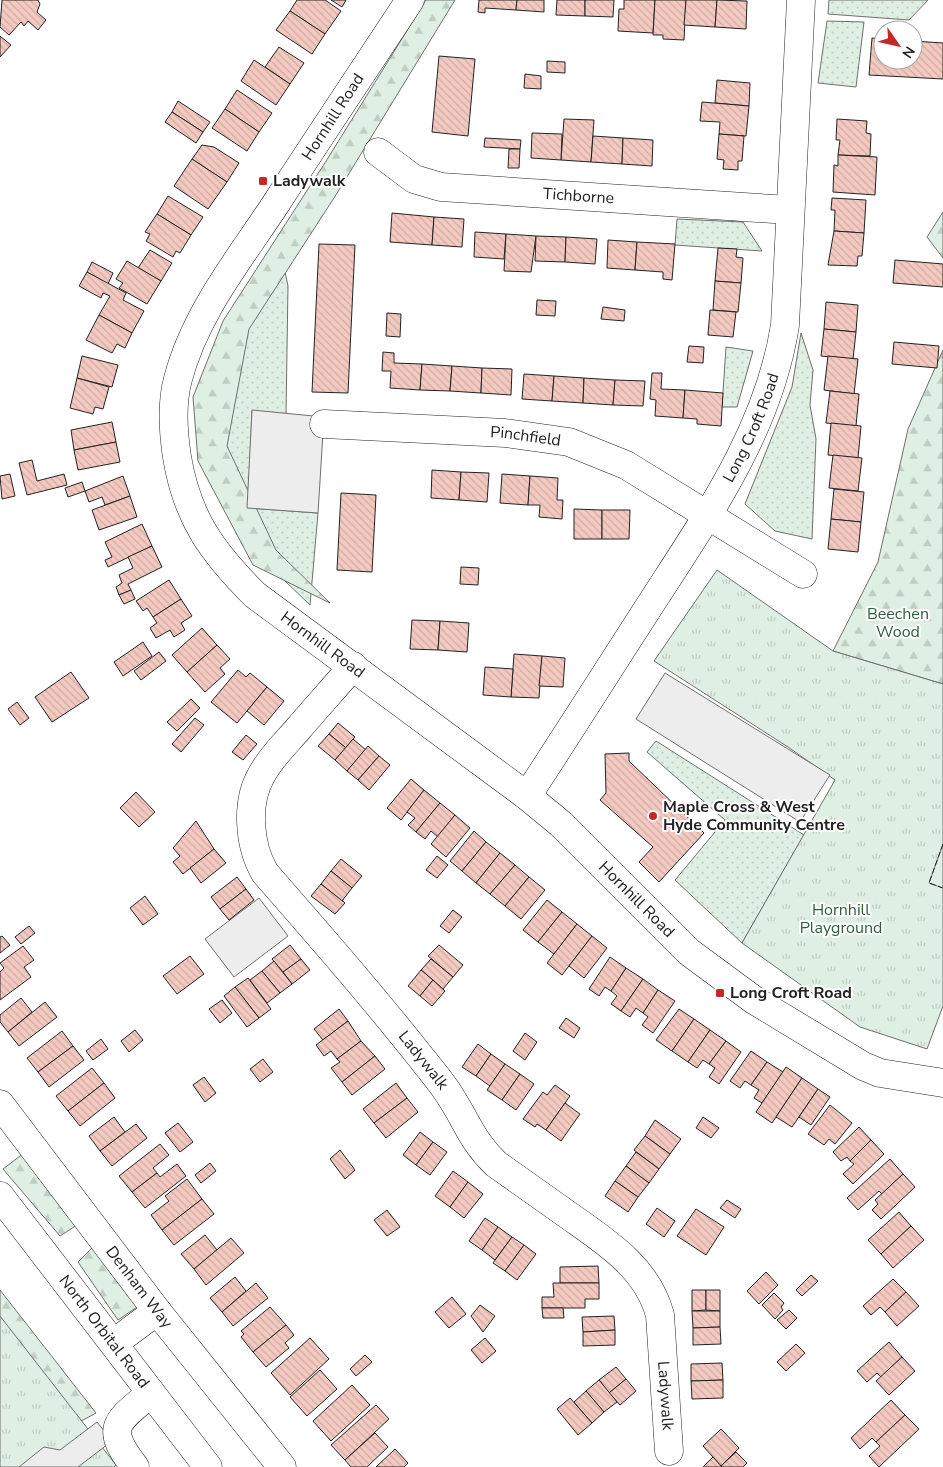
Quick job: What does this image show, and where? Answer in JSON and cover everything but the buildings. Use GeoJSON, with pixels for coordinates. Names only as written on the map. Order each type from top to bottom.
{"type":"FeatureCollection","features":[{"type":"Feature","properties":{"kind":"street","name":"Hornhill Road"},"geometry":{"type":"LineString","coordinates":[[410,0],[206,311],[183,362],[178,379],[174,407],[173,433],[182,485],[199,526],[217,554],[255,595],[354,666],[528,796],[561,824],[689,952],[754,1000],[863,1066],[880,1073],[943,1083]]}},
{"type":"Feature","properties":{"kind":"street","name":"Long Croft Road"},"geometry":{"type":"LineString","coordinates":[[528,796],[708,516],[750,439],[774,376],[784,324],[802,0]]}},
{"type":"Feature","properties":{"kind":"street","name":"Tichborne"},"geometry":{"type":"LineString","coordinates":[[378,152],[414,179],[441,187],[789,210]]}},
{"type":"Feature","properties":{"kind":"street","name":"Pinchfield"},"geometry":{"type":"LineString","coordinates":[[324,424],[505,434],[569,442],[626,465],[803,574]]}},
{"type":"Feature","properties":{"kind":"street","name":"Ladywalk"},"geometry":{"type":"LineString","coordinates":[[354,666],[274,757],[261,775],[252,812],[253,844],[257,859],[265,873],[387,1014],[428,1066],[451,1097],[474,1140],[484,1152],[496,1164],[619,1252],[642,1279],[656,1302],[660,1315],[668,1451]]}},
{"type":"Feature","properties":{"kind":"street","name":"Denham Way"},"geometry":{"type":"LineString","coordinates":[[0,1104],[157,1311],[282,1467]]}},
{"type":"Feature","properties":{"kind":"street","name":"North Orbital Road"},"geometry":{"type":"LineString","coordinates":[[0,1196],[208,1467]]}},
{"type":"Feature","properties":{"kind":"street"},"geometry":{"type":"LineString","coordinates":[[114,1344],[157,1311]]}},
{"type":"Feature","properties":{"kind":"street"},"geometry":{"type":"LineString","coordinates":[[135,1467],[118,1444],[116,1436],[119,1424],[127,1413],[151,1393]]}},
{"type":"Feature","properties":{"kind":"green space"},"geometry":{"type":"Polygon","coordinates":[[[426,0],[455,0],[334,198],[249,329],[227,446],[276,550],[330,603],[253,565],[198,461],[193,397],[223,321],[328,158],[426,0]]]}},
{"type":"Feature","properties":{"kind":"green space"},"geometry":{"type":"Polygon","coordinates":[[[829,0],[928,0],[909,20],[828,14],[829,0]]]}},
{"type":"Feature","properties":{"kind":"green space"},"geometry":{"type":"Polygon","coordinates":[[[827,21],[864,22],[856,87],[818,83],[827,21]]]}},
{"type":"Feature","properties":{"kind":"green space"},"geometry":{"type":"Polygon","coordinates":[[[943,212],[943,258],[927,237],[943,212]]]}},
{"type":"Feature","properties":{"kind":"green space"},"geometry":{"type":"Polygon","coordinates":[[[677,219],[743,222],[762,251],[675,245],[677,219]]]}},
{"type":"Feature","properties":{"kind":"green space"},"geometry":{"type":"Polygon","coordinates":[[[281,253],[288,286],[286,414],[252,411],[248,508],[318,513],[310,605],[237,535],[212,479],[228,336],[281,253]]]}},
{"type":"Feature","properties":{"kind":"green space"},"geometry":{"type":"Polygon","coordinates":[[[801,333],[813,370],[810,405],[816,439],[812,539],[775,531],[745,504],[792,387],[801,333]]]}},
{"type":"Feature","properties":{"kind":"green space"},"geometry":{"type":"Polygon","coordinates":[[[726,347],[753,351],[737,407],[722,407],[726,347]]]}},
{"type":"Feature","properties":{"kind":"green space","name":"Beechen Wood"},"geometry":{"type":"Polygon","coordinates":[[[943,350],[943,684],[833,651],[878,562],[908,429],[943,350]]]}},
{"type":"Feature","properties":{"kind":"green space","name":"Hornhill Playground"},"geometry":{"type":"Polygon","coordinates":[[[717,570],[833,651],[943,684],[943,1006],[927,1049],[860,1027],[742,943],[835,780],[788,747],[654,661],[717,570]]]}},
{"type":"Feature","properties":{"kind":"green space"},"geometry":{"type":"Polygon","coordinates":[[[656,741],[804,835],[742,943],[675,880],[725,820],[647,752],[656,741]]]}},
{"type":"Feature","properties":{"kind":"green space"},"geometry":{"type":"Polygon","coordinates":[[[943,844],[943,888],[929,883],[943,844]]]}},
{"type":"Feature","properties":{"kind":"green space"},"geometry":{"type":"Polygon","coordinates":[[[24,1153],[80,1223],[60,1236],[3,1169],[24,1153]]]}},
{"type":"Feature","properties":{"kind":"green space"},"geometry":{"type":"Polygon","coordinates":[[[92,1248],[140,1305],[118,1320],[78,1262],[92,1248]]]}},
{"type":"Feature","properties":{"kind":"green space"},"geometry":{"type":"Polygon","coordinates":[[[0,1290],[96,1413],[39,1444],[0,1420],[0,1290]]]}},
{"type":"Feature","properties":{"kind":"green space"},"geometry":{"type":"Polygon","coordinates":[[[0,1316],[116,1465],[114,1467],[0,1467],[0,1316]]]}},
{"type":"Feature","properties":{"kind":"shaded area"},"geometry":{"type":"Polygon","coordinates":[[[252,410],[324,417],[318,513],[247,508],[252,410]]]}},
{"type":"Feature","properties":{"kind":"shaded area"},"geometry":{"type":"Polygon","coordinates":[[[665,673],[830,775],[800,822],[636,719],[665,673]]]}},
{"type":"Feature","properties":{"kind":"shaded area"},"geometry":{"type":"Polygon","coordinates":[[[259,898],[288,936],[234,977],[205,939],[259,898]]]}},
{"type":"Feature","properties":{"kind":"shaded area"},"geometry":{"type":"Polygon","coordinates":[[[97,1422],[112,1441],[78,1467],[19,1467],[44,1447],[60,1450],[97,1422]]]}},
{"type":"Feature","properties":{"kind":"fence"},"geometry":{"type":"LineString","coordinates":[[943,844],[929,883],[943,888]]}},
{"type":"Feature","properties":{"kind":"place","name":"Ladywalk"},"geometry":{"type":"Point","coordinates":[263,181]}},
{"type":"Feature","properties":{"kind":"place","name":"Maple Cross & West Hyde Community Centre"},"geometry":{"type":"Point","coordinates":[653,816]}},
{"type":"Feature","properties":{"kind":"place","name":"Long Croft Road"},"geometry":{"type":"Point","coordinates":[720,993]}}]}
